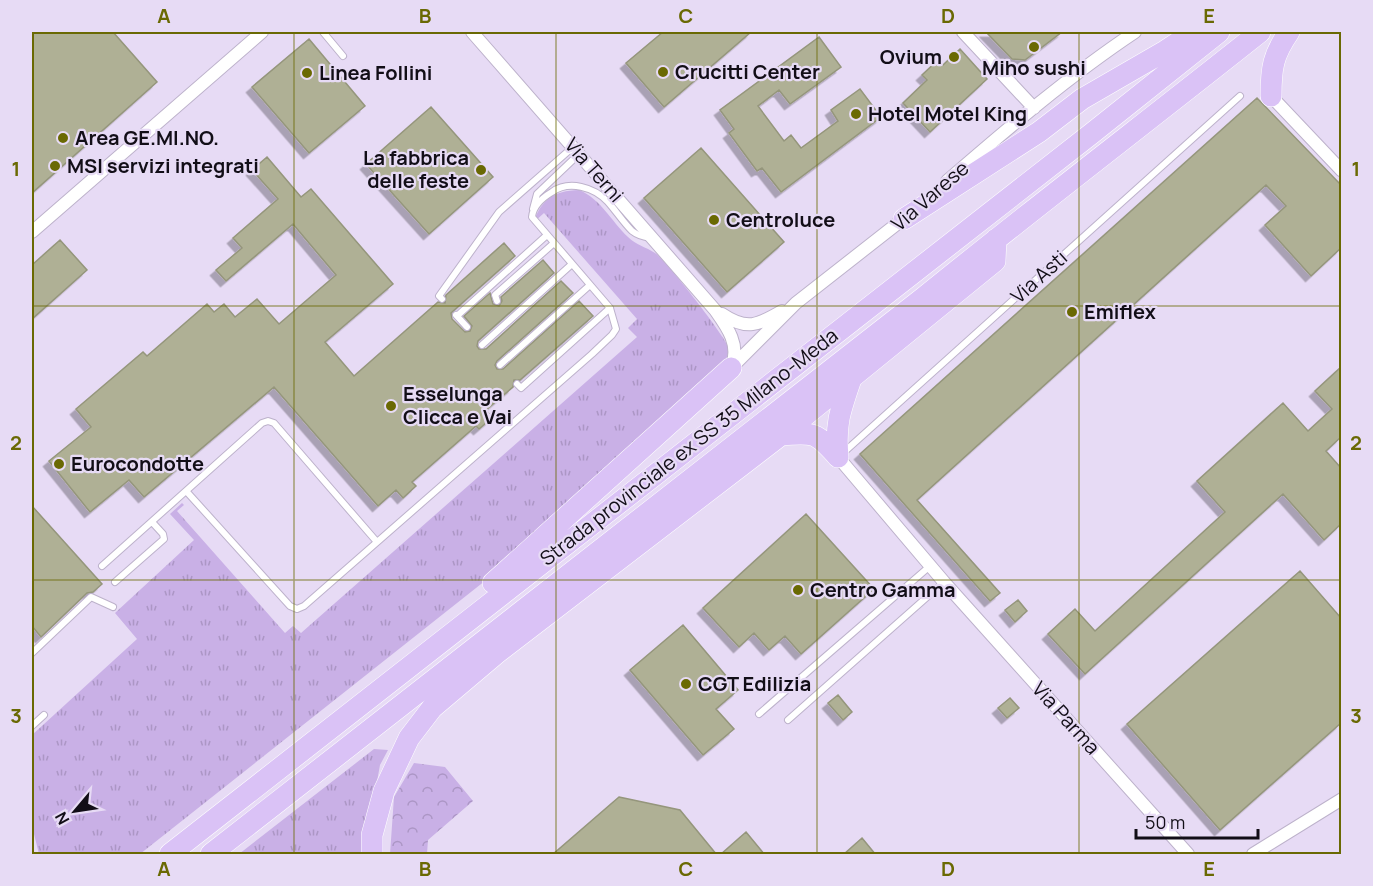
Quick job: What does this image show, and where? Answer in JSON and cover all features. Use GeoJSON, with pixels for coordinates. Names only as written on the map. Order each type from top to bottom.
{"type":"FeatureCollection","features":[{"type":"Feature","properties":{"kind":"highway","name":"Strada provinciale ex SS 35 Milano-Meda"},"geometry":{"type":"LineString","coordinates":[[211,855],[996,239],[1117,147],[1260,32]]}},
{"type":"Feature","properties":{"kind":"highway"},"geometry":{"type":"LineString","coordinates":[[1271,96],[1270,70],[1279,46],[1289,32]]}},
{"type":"Feature","properties":{"kind":"highway","name":"Strada provinciale ex SS 35 Milano-Meda"},"geometry":{"type":"LineString","coordinates":[[170,855],[1091,134],[1207,34]]}},
{"type":"Feature","properties":{"kind":"highway"},"geometry":{"type":"LineString","coordinates":[[904,219],[1030,137],[1082,99],[1165,51],[1207,34]]}},
{"type":"Feature","properties":{"kind":"highway"},"geometry":{"type":"LineString","coordinates":[[372,855],[372,835],[384,791],[409,738],[432,708],[497,653],[781,435],[995,261],[996,239]]}},
{"type":"Feature","properties":{"kind":"highway"},"geometry":{"type":"LineString","coordinates":[[218,816],[307,729],[503,576],[731,368]]}},
{"type":"Feature","properties":{"kind":"highway"},"geometry":{"type":"LineString","coordinates":[[838,458],[836,430],[840,409],[851,379]]}},
{"type":"Feature","properties":{"kind":"highway"},"geometry":{"type":"LineString","coordinates":[[781,435],[804,433],[821,438],[838,458]]}},
{"type":"Feature","properties":{"kind":"street"},"geometry":{"type":"LineString","coordinates":[[32,232],[262,32]]}},
{"type":"Feature","properties":{"kind":"street","name":"Via Terni"},"geometry":{"type":"LineString","coordinates":[[472,32],[715,310]]}},
{"type":"Feature","properties":{"kind":"street"},"geometry":{"type":"LineString","coordinates":[[963,32],[1034,108]]}},
{"type":"Feature","properties":{"kind":"street","name":"Via Varese"},"geometry":{"type":"LineString","coordinates":[[731,368],[796,303],[904,219],[1034,108],[1135,32]]}},
{"type":"Feature","properties":{"kind":"street"},"geometry":{"type":"LineString","coordinates":[[1271,96],[1341,171]]}},
{"type":"Feature","properties":{"kind":"street"},"geometry":{"type":"LineString","coordinates":[[715,310],[734,323],[749,326],[766,320],[796,303]]}},
{"type":"Feature","properties":{"kind":"street"},"geometry":{"type":"LineString","coordinates":[[715,310],[728,328],[734,343],[736,356],[731,368]]}},
{"type":"Feature","properties":{"kind":"street","name":"Via Parma"},"geometry":{"type":"LineString","coordinates":[[838,458],[944,582],[1188,855]]}},
{"type":"Feature","properties":{"kind":"street"},"geometry":{"type":"LineString","coordinates":[[1254,855],[1341,799]]}},
{"type":"Feature","properties":{"kind":"lane"},"geometry":{"type":"LineString","coordinates":[[323,32],[343,56]]}},
{"type":"Feature","properties":{"kind":"lane","name":"Via Asti"},"geometry":{"type":"LineString","coordinates":[[838,458],[1240,96]]}},
{"type":"Feature","properties":{"kind":"lane"},"geometry":{"type":"LineString","coordinates":[[187,492],[290,606],[297,609],[304,606],[377,542],[612,335],[616,329],[610,308],[532,217],[537,194],[577,150]]}},
{"type":"Feature","properties":{"kind":"lane"},"geometry":{"type":"LineString","coordinates":[[442,299],[439,296],[500,212],[577,150]]}},
{"type":"Feature","properties":{"kind":"lane"},"geometry":{"type":"LineString","coordinates":[[533,209],[545,196],[556,189],[573,185],[591,190],[606,200],[633,231],[655,240]]}},
{"type":"Feature","properties":{"kind":"lane"},"geometry":{"type":"LineString","coordinates":[[467,327],[456,315],[547,235]]}},
{"type":"Feature","properties":{"kind":"lane"},"geometry":{"type":"LineString","coordinates":[[496,301],[495,295],[554,243]]}},
{"type":"Feature","properties":{"kind":"lane"},"geometry":{"type":"LineString","coordinates":[[482,345],[504,322],[572,264]]}},
{"type":"Feature","properties":{"kind":"lane"},"geometry":{"type":"LineString","coordinates":[[501,366],[590,285]]}},
{"type":"Feature","properties":{"kind":"lane"},"geometry":{"type":"LineString","coordinates":[[519,386],[610,308]]}},
{"type":"Feature","properties":{"kind":"lane"},"geometry":{"type":"LineString","coordinates":[[102,566],[262,423],[268,421],[274,423],[377,542]]}},
{"type":"Feature","properties":{"kind":"lane"},"geometry":{"type":"LineString","coordinates":[[115,582],[164,539],[163,534],[152,522]]}},
{"type":"Feature","properties":{"kind":"lane"},"geometry":{"type":"LineString","coordinates":[[759,714],[930,566]]}},
{"type":"Feature","properties":{"kind":"lane"},"geometry":{"type":"LineString","coordinates":[[788,720],[944,582]]}},
{"type":"Feature","properties":{"kind":"lane"},"geometry":{"type":"LineString","coordinates":[[32,653],[91,597],[113,607]]}},
{"type":"Feature","properties":{"kind":"lane"},"geometry":{"type":"LineString","coordinates":[[32,726],[44,715]]}},
{"type":"Feature","properties":{"kind":"green space"},"geometry":{"type":"Polygon","coordinates":[[[579,190],[594,199],[631,240],[661,258],[682,282],[725,340],[728,355],[722,365],[500,569],[140,854],[39,854],[32,826],[32,735],[137,639],[115,613],[194,540],[170,514],[182,503],[184,505],[177,511],[285,633],[293,626],[301,633],[637,337],[628,328],[637,319],[544,213],[533,223],[540,208],[550,198],[562,192],[579,190]]]}},
{"type":"Feature","properties":{"kind":"green space"},"geometry":{"type":"Polygon","coordinates":[[[374,749],[388,750],[380,765],[364,854],[239,854],[374,749]]]}},
{"type":"Feature","properties":{"kind":"green space"},"geometry":{"type":"Polygon","coordinates":[[[414,763],[445,767],[473,801],[428,840],[427,854],[390,854],[394,797],[414,763]]]}},
{"type":"Feature","properties":{"kind":"building","name":"Area GE.MI.NO."},"geometry":{"type":"Polygon","coordinates":[[[32,32],[113,32],[157,82],[32,193],[32,32]]]}},
{"type":"Feature","properties":{"kind":"building"},"geometry":{"type":"Polygon","coordinates":[[[663,32],[751,32],[664,107],[626,63],[663,32]]]}},
{"type":"Feature","properties":{"kind":"building"},"geometry":{"type":"Polygon","coordinates":[[[986,32],[1062,32],[1025,60],[1012,59],[986,32]]]}},
{"type":"Feature","properties":{"kind":"building","name":"Hotel Motel King"},"geometry":{"type":"Polygon","coordinates":[[[819,37],[841,67],[790,104],[779,90],[758,106],[784,141],[791,135],[801,148],[838,121],[831,110],[860,89],[881,117],[781,192],[762,168],[757,171],[729,133],[734,129],[720,110],[819,37]]]}},
{"type":"Feature","properties":{"kind":"building"},"geometry":{"type":"Polygon","coordinates":[[[309,39],[365,106],[309,153],[252,87],[309,39]]]}},
{"type":"Feature","properties":{"kind":"building"},"geometry":{"type":"Polygon","coordinates":[[[960,49],[987,79],[930,132],[903,103],[927,80],[922,75],[938,60],[943,65],[960,49]]]}},
{"type":"Feature","properties":{"kind":"building","name":"Emiflex"},"geometry":{"type":"Polygon","coordinates":[[[1257,98],[1341,185],[1341,248],[1311,276],[1265,225],[1286,206],[1266,185],[917,500],[1000,593],[990,601],[860,454],[1257,98]]]}},
{"type":"Feature","properties":{"kind":"building"},"geometry":{"type":"Polygon","coordinates":[[[431,107],[493,177],[429,234],[366,164],[431,107]]]}},
{"type":"Feature","properties":{"kind":"building","name":"Centroluce"},"geometry":{"type":"Polygon","coordinates":[[[701,148],[784,242],[727,292],[644,198],[701,148]]]}},
{"type":"Feature","properties":{"kind":"building"},"geometry":{"type":"Polygon","coordinates":[[[267,157],[301,197],[311,189],[393,284],[325,342],[354,376],[438,302],[445,303],[446,295],[504,243],[515,256],[451,313],[452,319],[465,332],[470,331],[472,326],[464,316],[490,293],[493,304],[499,306],[502,301],[501,297],[543,260],[554,273],[478,341],[479,349],[486,349],[561,281],[573,293],[497,361],[495,365],[497,369],[503,369],[579,301],[593,316],[520,380],[514,380],[513,387],[486,410],[492,418],[479,429],[476,426],[412,482],[416,486],[403,498],[396,490],[378,506],[274,387],[144,497],[129,480],[90,512],[49,461],[91,427],[76,409],[143,352],[147,356],[207,304],[214,312],[224,304],[235,317],[257,299],[279,324],[336,275],[293,224],[226,281],[216,270],[242,248],[233,238],[278,199],[252,170],[267,157]]]}},
{"type":"Feature","properties":{"kind":"building"},"geometry":{"type":"Polygon","coordinates":[[[60,240],[87,270],[32,319],[32,265],[60,240]]]}},
{"type":"Feature","properties":{"kind":"building"},"geometry":{"type":"Polygon","coordinates":[[[1341,367],[1341,437],[1326,451],[1341,468],[1341,524],[1324,540],[1283,494],[1085,674],[1048,634],[1075,609],[1095,631],[1225,512],[1197,481],[1283,403],[1308,431],[1332,409],[1315,391],[1341,367]]]}},
{"type":"Feature","properties":{"kind":"building"},"geometry":{"type":"Polygon","coordinates":[[[32,506],[102,584],[93,592],[87,593],[41,637],[32,626],[32,506]]]}},
{"type":"Feature","properties":{"kind":"building"},"geometry":{"type":"Polygon","coordinates":[[[806,514],[874,589],[801,654],[785,636],[769,650],[754,633],[739,647],[703,608],[806,514]]]}},
{"type":"Feature","properties":{"kind":"building"},"geometry":{"type":"Polygon","coordinates":[[[1300,571],[1341,618],[1341,723],[1220,830],[1127,724],[1300,571]]]}},
{"type":"Feature","properties":{"kind":"building"},"geometry":{"type":"Polygon","coordinates":[[[1018,600],[1027,611],[1015,622],[1005,610],[1018,600]]]}},
{"type":"Feature","properties":{"kind":"building"},"geometry":{"type":"Polygon","coordinates":[[[683,625],[738,690],[716,709],[734,729],[703,755],[630,670],[683,625]]]}},
{"type":"Feature","properties":{"kind":"building"},"geometry":{"type":"Polygon","coordinates":[[[838,695],[852,712],[843,720],[828,703],[838,695]]]}},
{"type":"Feature","properties":{"kind":"building"},"geometry":{"type":"Polygon","coordinates":[[[1010,698],[1019,708],[1007,718],[998,708],[1010,698]]]}},
{"type":"Feature","properties":{"kind":"building"},"geometry":{"type":"Polygon","coordinates":[[[619,797],[680,810],[717,855],[552,855],[619,797]]]}},
{"type":"Feature","properties":{"kind":"building"},"geometry":{"type":"Polygon","coordinates":[[[746,832],[765,855],[720,855],[746,832]]]}},
{"type":"Feature","properties":{"kind":"building"},"geometry":{"type":"Polygon","coordinates":[[[862,838],[876,855],[843,855],[862,838]]]}},
{"type":"Feature","properties":{"kind":"place","name":"Miho sushi"},"geometry":{"type":"Point","coordinates":[1034,47]}},
{"type":"Feature","properties":{"kind":"place","name":"Ovium"},"geometry":{"type":"Point","coordinates":[954,57]}},
{"type":"Feature","properties":{"kind":"place","name":"Crucitti Center"},"geometry":{"type":"Point","coordinates":[663,72]}},
{"type":"Feature","properties":{"kind":"place","name":"Linea Follini"},"geometry":{"type":"Point","coordinates":[307,73]}},
{"type":"Feature","properties":{"kind":"place","name":"Hotel Motel King"},"geometry":{"type":"Point","coordinates":[856,114]}},
{"type":"Feature","properties":{"kind":"place","name":"Area GE.MI.NO."},"geometry":{"type":"Point","coordinates":[63,138]}},
{"type":"Feature","properties":{"kind":"place","name":"MSI servizi integrati"},"geometry":{"type":"Point","coordinates":[55,166]}},
{"type":"Feature","properties":{"kind":"place","name":"La fabbrica delle feste"},"geometry":{"type":"Point","coordinates":[481,170]}},
{"type":"Feature","properties":{"kind":"place","name":"Centroluce"},"geometry":{"type":"Point","coordinates":[714,220]}},
{"type":"Feature","properties":{"kind":"place","name":"Emiflex"},"geometry":{"type":"Point","coordinates":[1072,312]}},
{"type":"Feature","properties":{"kind":"place","name":"Esselunga Clicca e Vai"},"geometry":{"type":"Point","coordinates":[391,406]}},
{"type":"Feature","properties":{"kind":"place","name":"Eurocondotte"},"geometry":{"type":"Point","coordinates":[59,464]}},
{"type":"Feature","properties":{"kind":"place","name":"Centro Gamma"},"geometry":{"type":"Point","coordinates":[798,590]}},
{"type":"Feature","properties":{"kind":"place","name":"CGT Edilizia"},"geometry":{"type":"Point","coordinates":[686,684]}}]}
